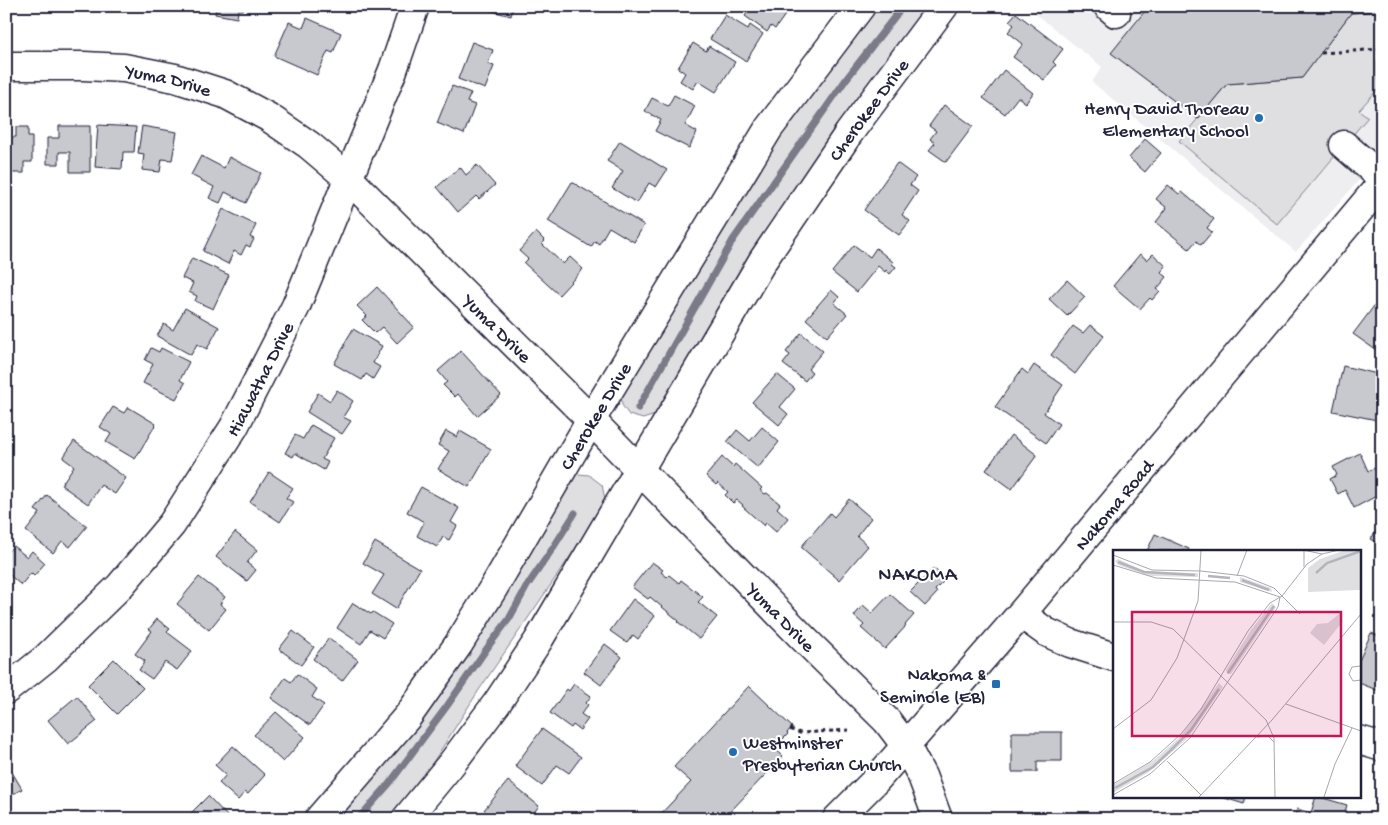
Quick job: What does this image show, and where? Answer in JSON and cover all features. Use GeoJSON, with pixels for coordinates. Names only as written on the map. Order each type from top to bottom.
{"type":"FeatureCollection","features":[{"type":"Feature","properties":{"kind":"street","name":"Hiawatha Drive"},"geometry":{"type":"LineString","coordinates":[[6,690],[46,658],[120,586],[172,524],[234,427],[292,314],[394,70],[415,6]]}},
{"type":"Feature","properties":{"kind":"street","name":"Cherokee Drive"},"geometry":{"type":"LineString","coordinates":[[319,819],[408,716],[458,645],[590,420],[769,128],[861,6]]}},
{"type":"Feature","properties":{"kind":"street","name":"Cherokee Drive"},"geometry":{"type":"LineString","coordinates":[[406,819],[452,764],[497,703],[538,641],[769,252],[849,133],[944,6]]}},
{"type":"Feature","properties":{"kind":"street","name":"Yuma Drive"},"geometry":{"type":"LineString","coordinates":[[6,66],[124,68],[175,78],[225,94],[268,117],[309,145],[348,178],[887,721],[906,746],[922,776],[938,819]]}},
{"type":"Feature","properties":{"kind":"street"},"geometry":{"type":"LineString","coordinates":[[1344,145],[1382,178]]}},
{"type":"Feature","properties":{"kind":"street","name":"Nakoma Road"},"geometry":{"type":"LineString","coordinates":[[837,819],[876,780],[1021,614],[1382,183]]}},
{"type":"Feature","properties":{"kind":"street"},"geometry":{"type":"LineString","coordinates":[[1021,614],[1046,632],[1070,643],[1113,657]]}},
{"type":"Feature","properties":{"kind":"street"},"geometry":{"type":"LineString","coordinates":[[1360,740],[1382,747]]}},
{"type":"Feature","properties":{"kind":"path"},"geometry":{"type":"LineString","coordinates":[[1321,53],[1382,49]]}},
{"type":"Feature","properties":{"kind":"path"},"geometry":{"type":"LineString","coordinates":[[790,729],[800,733],[849,730]]}},
{"type":"Feature","properties":{"kind":"shaded area"},"geometry":{"type":"Polygon","coordinates":[[[873,6],[929,6],[732,289],[655,415],[643,419],[629,415],[622,405],[621,388],[743,184],[873,6]]]}},
{"type":"Feature","properties":{"kind":"shaded area","name":"Henry David Thoreau Elementary School"},"geometry":{"type":"Polygon","coordinates":[[[1026,6],[1382,6],[1382,154],[1296,252],[1092,82],[1102,67],[1026,6]]]}},
{"type":"Feature","properties":{"kind":"shaded area"},"geometry":{"type":"Polygon","coordinates":[[[1379,11],[1382,14],[1382,61],[1377,62],[1377,90],[1359,110],[1368,117],[1277,224],[1179,141],[1227,84],[1302,78],[1351,13],[1379,11]]]}},
{"type":"Feature","properties":{"kind":"shaded area"},"geometry":{"type":"Polygon","coordinates":[[[578,474],[589,475],[602,485],[605,499],[582,539],[479,690],[428,770],[388,819],[328,819],[564,482],[578,474]]]}},
{"type":"Feature","properties":{"kind":"building"},"geometry":{"type":"Polygon","coordinates":[[[216,6],[244,6],[243,10],[238,10],[237,18],[215,14],[216,6]]]}},
{"type":"Feature","properties":{"kind":"building"},"geometry":{"type":"Polygon","coordinates":[[[489,6],[513,6],[511,16],[488,10],[489,6]]]}},
{"type":"Feature","properties":{"kind":"building"},"geometry":{"type":"Polygon","coordinates":[[[752,6],[785,6],[781,13],[785,15],[775,29],[771,26],[767,32],[745,16],[752,6]]]}},
{"type":"Feature","properties":{"kind":"building"},"geometry":{"type":"Polygon","coordinates":[[[1149,6],[1382,6],[1382,11],[1351,13],[1302,78],[1227,84],[1198,119],[1111,53],[1149,6]]]}},
{"type":"Feature","properties":{"kind":"building"},"geometry":{"type":"Polygon","coordinates":[[[1016,13],[1063,49],[1053,62],[1056,65],[1044,80],[1013,57],[1023,44],[1008,32],[1014,25],[1009,21],[1016,13]]]}},
{"type":"Feature","properties":{"kind":"building"},"geometry":{"type":"Polygon","coordinates":[[[725,15],[748,29],[750,25],[763,34],[746,61],[710,39],[725,15]]]}},
{"type":"Feature","properties":{"kind":"building"},"geometry":{"type":"Polygon","coordinates":[[[307,18],[341,33],[333,53],[328,51],[317,75],[274,56],[289,22],[303,28],[307,18]]]}},
{"type":"Feature","properties":{"kind":"building"},"geometry":{"type":"Polygon","coordinates":[[[472,42],[493,50],[488,64],[494,66],[485,89],[458,79],[472,42]]]}},
{"type":"Feature","properties":{"kind":"building"},"geometry":{"type":"Polygon","coordinates":[[[693,43],[706,51],[709,46],[735,62],[716,92],[698,81],[693,89],[680,81],[685,73],[678,68],[693,43]]]}},
{"type":"Feature","properties":{"kind":"building"},"geometry":{"type":"Polygon","coordinates":[[[1004,70],[1033,93],[1026,103],[1018,97],[1005,114],[983,98],[1004,70]]]}},
{"type":"Feature","properties":{"kind":"building"},"geometry":{"type":"Polygon","coordinates":[[[452,86],[471,93],[467,102],[475,105],[464,134],[437,123],[452,86]]]}},
{"type":"Feature","properties":{"kind":"building"},"geometry":{"type":"Polygon","coordinates":[[[674,95],[695,106],[685,125],[697,132],[689,148],[655,131],[661,120],[645,111],[652,98],[668,106],[674,95]]]}},
{"type":"Feature","properties":{"kind":"building"},"geometry":{"type":"Polygon","coordinates":[[[944,105],[973,126],[946,162],[929,150],[935,143],[930,139],[936,131],[929,126],[944,105]]]}},
{"type":"Feature","properties":{"kind":"building"},"geometry":{"type":"Polygon","coordinates":[[[98,125],[136,127],[134,152],[123,152],[122,169],[95,167],[98,125]]]}},
{"type":"Feature","properties":{"kind":"building"},"geometry":{"type":"Polygon","coordinates":[[[59,126],[90,126],[90,172],[70,172],[70,152],[59,152],[59,164],[47,164],[47,138],[59,138],[59,126]]]}},
{"type":"Feature","properties":{"kind":"building"},"geometry":{"type":"Polygon","coordinates":[[[142,126],[177,132],[172,160],[162,159],[160,172],[142,170],[144,154],[138,153],[142,126]]]}},
{"type":"Feature","properties":{"kind":"building"},"geometry":{"type":"Polygon","coordinates":[[[16,127],[28,127],[28,137],[32,137],[32,162],[24,162],[24,173],[6,173],[6,137],[16,137],[16,127]]]}},
{"type":"Feature","properties":{"kind":"building"},"geometry":{"type":"Polygon","coordinates":[[[1145,139],[1161,153],[1145,172],[1129,158],[1145,139]]]}},
{"type":"Feature","properties":{"kind":"building"},"geometry":{"type":"Polygon","coordinates":[[[620,141],[667,170],[656,187],[649,183],[637,203],[612,188],[623,171],[607,161],[620,141]]]}},
{"type":"Feature","properties":{"kind":"building"},"geometry":{"type":"Polygon","coordinates":[[[201,156],[224,168],[229,157],[261,173],[246,203],[225,192],[220,203],[209,198],[214,187],[191,175],[201,156]]]}},
{"type":"Feature","properties":{"kind":"building"},"geometry":{"type":"Polygon","coordinates":[[[897,163],[916,177],[910,185],[918,191],[902,215],[910,221],[899,235],[864,210],[897,163]]]}},
{"type":"Feature","properties":{"kind":"building"},"geometry":{"type":"Polygon","coordinates":[[[477,165],[495,185],[479,199],[476,196],[458,212],[437,187],[460,167],[466,175],[477,165]]]}},
{"type":"Feature","properties":{"kind":"building"},"geometry":{"type":"Polygon","coordinates":[[[572,182],[644,225],[634,242],[609,227],[599,244],[595,241],[591,247],[548,221],[572,182]]]}},
{"type":"Feature","properties":{"kind":"building"},"geometry":{"type":"Polygon","coordinates":[[[1168,185],[1179,194],[1182,192],[1214,219],[1207,228],[1212,232],[1201,245],[1196,241],[1189,249],[1156,222],[1167,208],[1156,199],[1168,185]]]}},
{"type":"Feature","properties":{"kind":"building"},"geometry":{"type":"Polygon","coordinates":[[[223,209],[256,225],[250,237],[254,239],[250,247],[246,245],[241,255],[234,251],[228,264],[203,251],[223,209]]]}},
{"type":"Feature","properties":{"kind":"building"},"geometry":{"type":"Polygon","coordinates":[[[536,232],[545,241],[542,244],[563,264],[570,257],[583,269],[559,295],[524,263],[528,259],[519,251],[536,232]]]}},
{"type":"Feature","properties":{"kind":"building"},"geometry":{"type":"Polygon","coordinates":[[[854,245],[870,257],[876,248],[893,262],[892,264],[896,267],[890,274],[878,266],[857,292],[832,272],[854,245]]]}},
{"type":"Feature","properties":{"kind":"building"},"geometry":{"type":"Polygon","coordinates":[[[1140,254],[1147,260],[1153,254],[1166,266],[1161,272],[1167,277],[1157,289],[1160,291],[1140,309],[1113,286],[1140,254]]]}},
{"type":"Feature","properties":{"kind":"building"},"geometry":{"type":"Polygon","coordinates":[[[192,258],[229,275],[213,309],[195,301],[197,296],[189,292],[193,283],[182,278],[192,258]]]}},
{"type":"Feature","properties":{"kind":"building"},"geometry":{"type":"Polygon","coordinates":[[[1067,280],[1085,297],[1067,316],[1049,299],[1067,280]]]}},
{"type":"Feature","properties":{"kind":"building"},"geometry":{"type":"Polygon","coordinates":[[[377,287],[414,327],[397,343],[382,327],[375,333],[362,320],[367,316],[357,306],[377,287]]]}},
{"type":"Feature","properties":{"kind":"building"},"geometry":{"type":"Polygon","coordinates":[[[831,290],[839,297],[834,303],[847,314],[827,337],[806,319],[831,290]]]}},
{"type":"Feature","properties":{"kind":"building"},"geometry":{"type":"Polygon","coordinates":[[[1374,306],[1382,311],[1382,351],[1380,353],[1353,334],[1374,306]]]}},
{"type":"Feature","properties":{"kind":"building"},"geometry":{"type":"Polygon","coordinates":[[[185,308],[219,327],[207,349],[197,344],[191,355],[157,336],[164,324],[173,330],[185,308]]]}},
{"type":"Feature","properties":{"kind":"building"},"geometry":{"type":"Polygon","coordinates":[[[1090,325],[1104,336],[1075,374],[1051,355],[1073,326],[1083,333],[1090,325]]]}},
{"type":"Feature","properties":{"kind":"building"},"geometry":{"type":"Polygon","coordinates":[[[353,329],[382,346],[373,363],[380,367],[373,379],[366,374],[362,380],[334,364],[353,329]]]}},
{"type":"Feature","properties":{"kind":"building"},"geometry":{"type":"Polygon","coordinates":[[[801,333],[823,351],[808,369],[812,372],[805,381],[783,364],[790,355],[786,352],[801,333]]]}},
{"type":"Feature","properties":{"kind":"building"},"geometry":{"type":"Polygon","coordinates":[[[151,348],[159,352],[161,348],[189,362],[180,380],[185,383],[176,399],[143,383],[153,364],[145,360],[151,348]]]}},
{"type":"Feature","properties":{"kind":"building"},"geometry":{"type":"Polygon","coordinates":[[[461,351],[501,395],[477,416],[458,394],[455,397],[443,385],[447,382],[438,371],[461,351]]]}},
{"type":"Feature","properties":{"kind":"building"},"geometry":{"type":"Polygon","coordinates":[[[1034,365],[1063,385],[1044,413],[1059,424],[1046,443],[995,407],[1022,369],[1028,374],[1034,365]]]}},
{"type":"Feature","properties":{"kind":"building"},"geometry":{"type":"Polygon","coordinates":[[[1343,366],[1382,375],[1382,400],[1377,420],[1333,411],[1343,366]]]}},
{"type":"Feature","properties":{"kind":"building"},"geometry":{"type":"Polygon","coordinates":[[[777,374],[795,389],[780,407],[788,414],[779,425],[752,402],[777,374]]]}},
{"type":"Feature","properties":{"kind":"building"},"geometry":{"type":"Polygon","coordinates":[[[337,390],[353,401],[343,417],[351,421],[342,434],[307,412],[318,393],[330,401],[337,390]]]}},
{"type":"Feature","properties":{"kind":"building"},"geometry":{"type":"Polygon","coordinates":[[[113,407],[124,413],[128,407],[156,424],[135,459],[106,442],[111,434],[100,427],[113,407]]]}},
{"type":"Feature","properties":{"kind":"building"},"geometry":{"type":"Polygon","coordinates":[[[311,425],[334,438],[322,459],[328,462],[324,470],[295,453],[293,457],[285,453],[295,435],[303,439],[311,425]]]}},
{"type":"Feature","properties":{"kind":"building"},"geometry":{"type":"Polygon","coordinates":[[[762,427],[779,442],[758,468],[727,442],[737,430],[750,441],[762,427]]]}},
{"type":"Feature","properties":{"kind":"building"},"geometry":{"type":"Polygon","coordinates":[[[446,431],[457,437],[460,431],[491,449],[469,487],[438,469],[449,451],[438,445],[446,431]]]}},
{"type":"Feature","properties":{"kind":"building"},"geometry":{"type":"Polygon","coordinates":[[[1011,435],[1037,455],[1012,489],[986,470],[1011,435]]]}},
{"type":"Feature","properties":{"kind":"building"},"geometry":{"type":"Polygon","coordinates":[[[74,441],[126,478],[115,494],[101,485],[88,504],[61,485],[74,466],[63,458],[74,441]]]}},
{"type":"Feature","properties":{"kind":"building"},"geometry":{"type":"Polygon","coordinates":[[[1360,453],[1368,471],[1374,468],[1382,484],[1382,493],[1354,508],[1345,490],[1338,494],[1330,479],[1337,475],[1333,467],[1360,453]]]}},
{"type":"Feature","properties":{"kind":"building"},"geometry":{"type":"Polygon","coordinates":[[[722,457],[733,467],[735,464],[762,488],[760,490],[765,494],[767,493],[780,504],[777,508],[788,518],[776,532],[766,523],[764,526],[737,500],[733,503],[725,495],[728,492],[706,476],[722,457]]]}},
{"type":"Feature","properties":{"kind":"building"},"geometry":{"type":"Polygon","coordinates":[[[269,472],[293,488],[286,498],[293,502],[280,522],[250,502],[269,472]]]}},
{"type":"Feature","properties":{"kind":"building"},"geometry":{"type":"Polygon","coordinates":[[[421,487],[459,508],[451,522],[457,526],[449,540],[443,537],[437,547],[417,536],[424,522],[407,512],[421,487]]]}},
{"type":"Feature","properties":{"kind":"building"},"geometry":{"type":"Polygon","coordinates":[[[47,495],[87,526],[70,547],[62,541],[53,553],[26,531],[40,513],[35,510],[47,495]]]}},
{"type":"Feature","properties":{"kind":"building"},"geometry":{"type":"Polygon","coordinates":[[[849,499],[871,518],[857,536],[868,546],[839,580],[801,547],[830,513],[834,517],[849,499]]]}},
{"type":"Feature","properties":{"kind":"building"},"geometry":{"type":"Polygon","coordinates":[[[1382,522],[1382,545],[1371,539],[1382,522]]]}},
{"type":"Feature","properties":{"kind":"building"},"geometry":{"type":"Polygon","coordinates":[[[235,532],[257,550],[247,563],[256,570],[247,581],[216,557],[235,532]]]}},
{"type":"Feature","properties":{"kind":"building"},"geometry":{"type":"Polygon","coordinates":[[[1155,534],[1189,549],[1188,550],[1147,550],[1155,534]]]}},
{"type":"Feature","properties":{"kind":"building"},"geometry":{"type":"Polygon","coordinates":[[[375,542],[420,569],[396,609],[372,594],[384,575],[363,563],[375,542]]]}},
{"type":"Feature","properties":{"kind":"building"},"geometry":{"type":"Polygon","coordinates":[[[13,546],[27,557],[32,551],[45,563],[34,576],[31,573],[21,585],[6,572],[6,554],[13,546]]]}},
{"type":"Feature","properties":{"kind":"building"},"geometry":{"type":"Polygon","coordinates":[[[652,562],[663,570],[661,572],[667,577],[669,575],[679,583],[681,580],[703,597],[698,602],[717,617],[699,639],[650,597],[648,599],[632,587],[652,562]]]}},
{"type":"Feature","properties":{"kind":"building"},"geometry":{"type":"Polygon","coordinates":[[[934,568],[946,579],[935,590],[937,593],[925,606],[910,592],[934,568]]]}},
{"type":"Feature","properties":{"kind":"building"},"geometry":{"type":"Polygon","coordinates":[[[199,577],[225,597],[220,604],[226,609],[209,630],[177,604],[199,577]]]}},
{"type":"Feature","properties":{"kind":"building"},"geometry":{"type":"Polygon","coordinates":[[[890,594],[914,615],[885,649],[861,628],[864,625],[854,616],[863,605],[872,613],[890,594]]]}},
{"type":"Feature","properties":{"kind":"building"},"geometry":{"type":"Polygon","coordinates":[[[633,599],[655,616],[638,639],[633,635],[627,643],[610,631],[633,599]]]}},
{"type":"Feature","properties":{"kind":"building"},"geometry":{"type":"Polygon","coordinates":[[[353,603],[371,614],[373,612],[392,624],[383,638],[370,630],[361,644],[337,628],[353,603]]]}},
{"type":"Feature","properties":{"kind":"building"},"geometry":{"type":"Polygon","coordinates":[[[157,619],[170,629],[167,632],[192,651],[177,670],[165,662],[152,679],[139,670],[145,661],[135,654],[152,631],[149,629],[157,619]]]}},
{"type":"Feature","properties":{"kind":"building"},"geometry":{"type":"Polygon","coordinates":[[[293,631],[314,647],[301,665],[279,649],[293,631]]]}},
{"type":"Feature","properties":{"kind":"building"},"geometry":{"type":"Polygon","coordinates":[[[1371,633],[1382,637],[1382,692],[1360,683],[1360,659],[1371,633]]]}},
{"type":"Feature","properties":{"kind":"building"},"geometry":{"type":"Polygon","coordinates":[[[329,638],[358,660],[342,681],[313,659],[329,638]]]}},
{"type":"Feature","properties":{"kind":"building"},"geometry":{"type":"Polygon","coordinates":[[[605,644],[622,657],[601,685],[584,672],[605,644]]]}},
{"type":"Feature","properties":{"kind":"building"},"geometry":{"type":"Polygon","coordinates":[[[114,659],[143,688],[117,714],[88,685],[114,659]]]}},
{"type":"Feature","properties":{"kind":"building"},"geometry":{"type":"Polygon","coordinates":[[[297,674],[317,689],[312,697],[324,705],[310,725],[271,698],[285,678],[291,682],[297,674]]]}},
{"type":"Feature","properties":{"kind":"building"},"geometry":{"type":"Polygon","coordinates":[[[574,684],[591,696],[586,703],[588,705],[581,714],[588,719],[580,730],[573,725],[571,728],[550,713],[567,689],[569,691],[574,684]]]}},
{"type":"Feature","properties":{"kind":"building","name":"Westminster Presbyterian Church"},"geometry":{"type":"Polygon","coordinates":[[[749,686],[792,727],[788,734],[774,748],[783,756],[727,815],[731,819],[656,819],[691,782],[674,767],[749,686]]]}},
{"type":"Feature","properties":{"kind":"building"},"geometry":{"type":"Polygon","coordinates":[[[77,696],[97,721],[68,744],[48,720],[77,696]]]}},
{"type":"Feature","properties":{"kind":"building"},"geometry":{"type":"Polygon","coordinates":[[[276,712],[305,737],[283,762],[254,735],[276,712]]]}},
{"type":"Feature","properties":{"kind":"building"},"geometry":{"type":"Polygon","coordinates":[[[542,729],[581,757],[569,773],[557,765],[542,786],[515,766],[542,729]]]}},
{"type":"Feature","properties":{"kind":"building"},"geometry":{"type":"Polygon","coordinates":[[[1012,732],[1062,732],[1062,761],[1037,761],[1037,772],[1012,772],[1012,732]]]}},
{"type":"Feature","properties":{"kind":"building"},"geometry":{"type":"Polygon","coordinates":[[[233,746],[265,775],[248,794],[245,792],[238,800],[219,783],[226,775],[215,765],[233,746]]]}},
{"type":"Feature","properties":{"kind":"building"},"geometry":{"type":"Polygon","coordinates":[[[9,767],[22,789],[8,797],[6,795],[6,769],[9,767]]]}},
{"type":"Feature","properties":{"kind":"building"},"geometry":{"type":"Polygon","coordinates":[[[508,781],[539,806],[529,819],[519,819],[513,815],[510,819],[495,819],[484,810],[508,781]]]}},
{"type":"Feature","properties":{"kind":"building"},"geometry":{"type":"Polygon","coordinates":[[[208,796],[230,819],[191,819],[188,816],[208,796]]]}},
{"type":"Feature","properties":{"kind":"building"},"geometry":{"type":"Polygon","coordinates":[[[1224,798],[1246,798],[1244,804],[1224,798]]]}},
{"type":"Feature","properties":{"kind":"building"},"geometry":{"type":"Polygon","coordinates":[[[1315,798],[1323,798],[1347,805],[1343,819],[1294,819],[1297,809],[1311,813],[1315,798]]]}},
{"type":"Feature","properties":{"kind":"waterway"},"geometry":{"type":"LineString","coordinates":[[638,408],[733,240],[847,78],[903,6]]}},
{"type":"Feature","properties":{"kind":"waterway"},"geometry":{"type":"LineString","coordinates":[[358,819],[389,784],[509,619],[527,586],[575,513]]}},
{"type":"Feature","properties":{"kind":"place","name":"Henry David Thoreau Elementary School"},"geometry":{"type":"Point","coordinates":[1259,118]}},
{"type":"Feature","properties":{"kind":"place","name":"Nakoma & Seminole (EB)"},"geometry":{"type":"Point","coordinates":[996,684]}},
{"type":"Feature","properties":{"kind":"place","name":"Westminster Presbyterian Church"},"geometry":{"type":"Point","coordinates":[733,752]}},
{"type":"Feature","properties":{"kind":"district","name":"NAKOMA"},"geometry":{"type":"Point","coordinates":[918,573]}}]}
